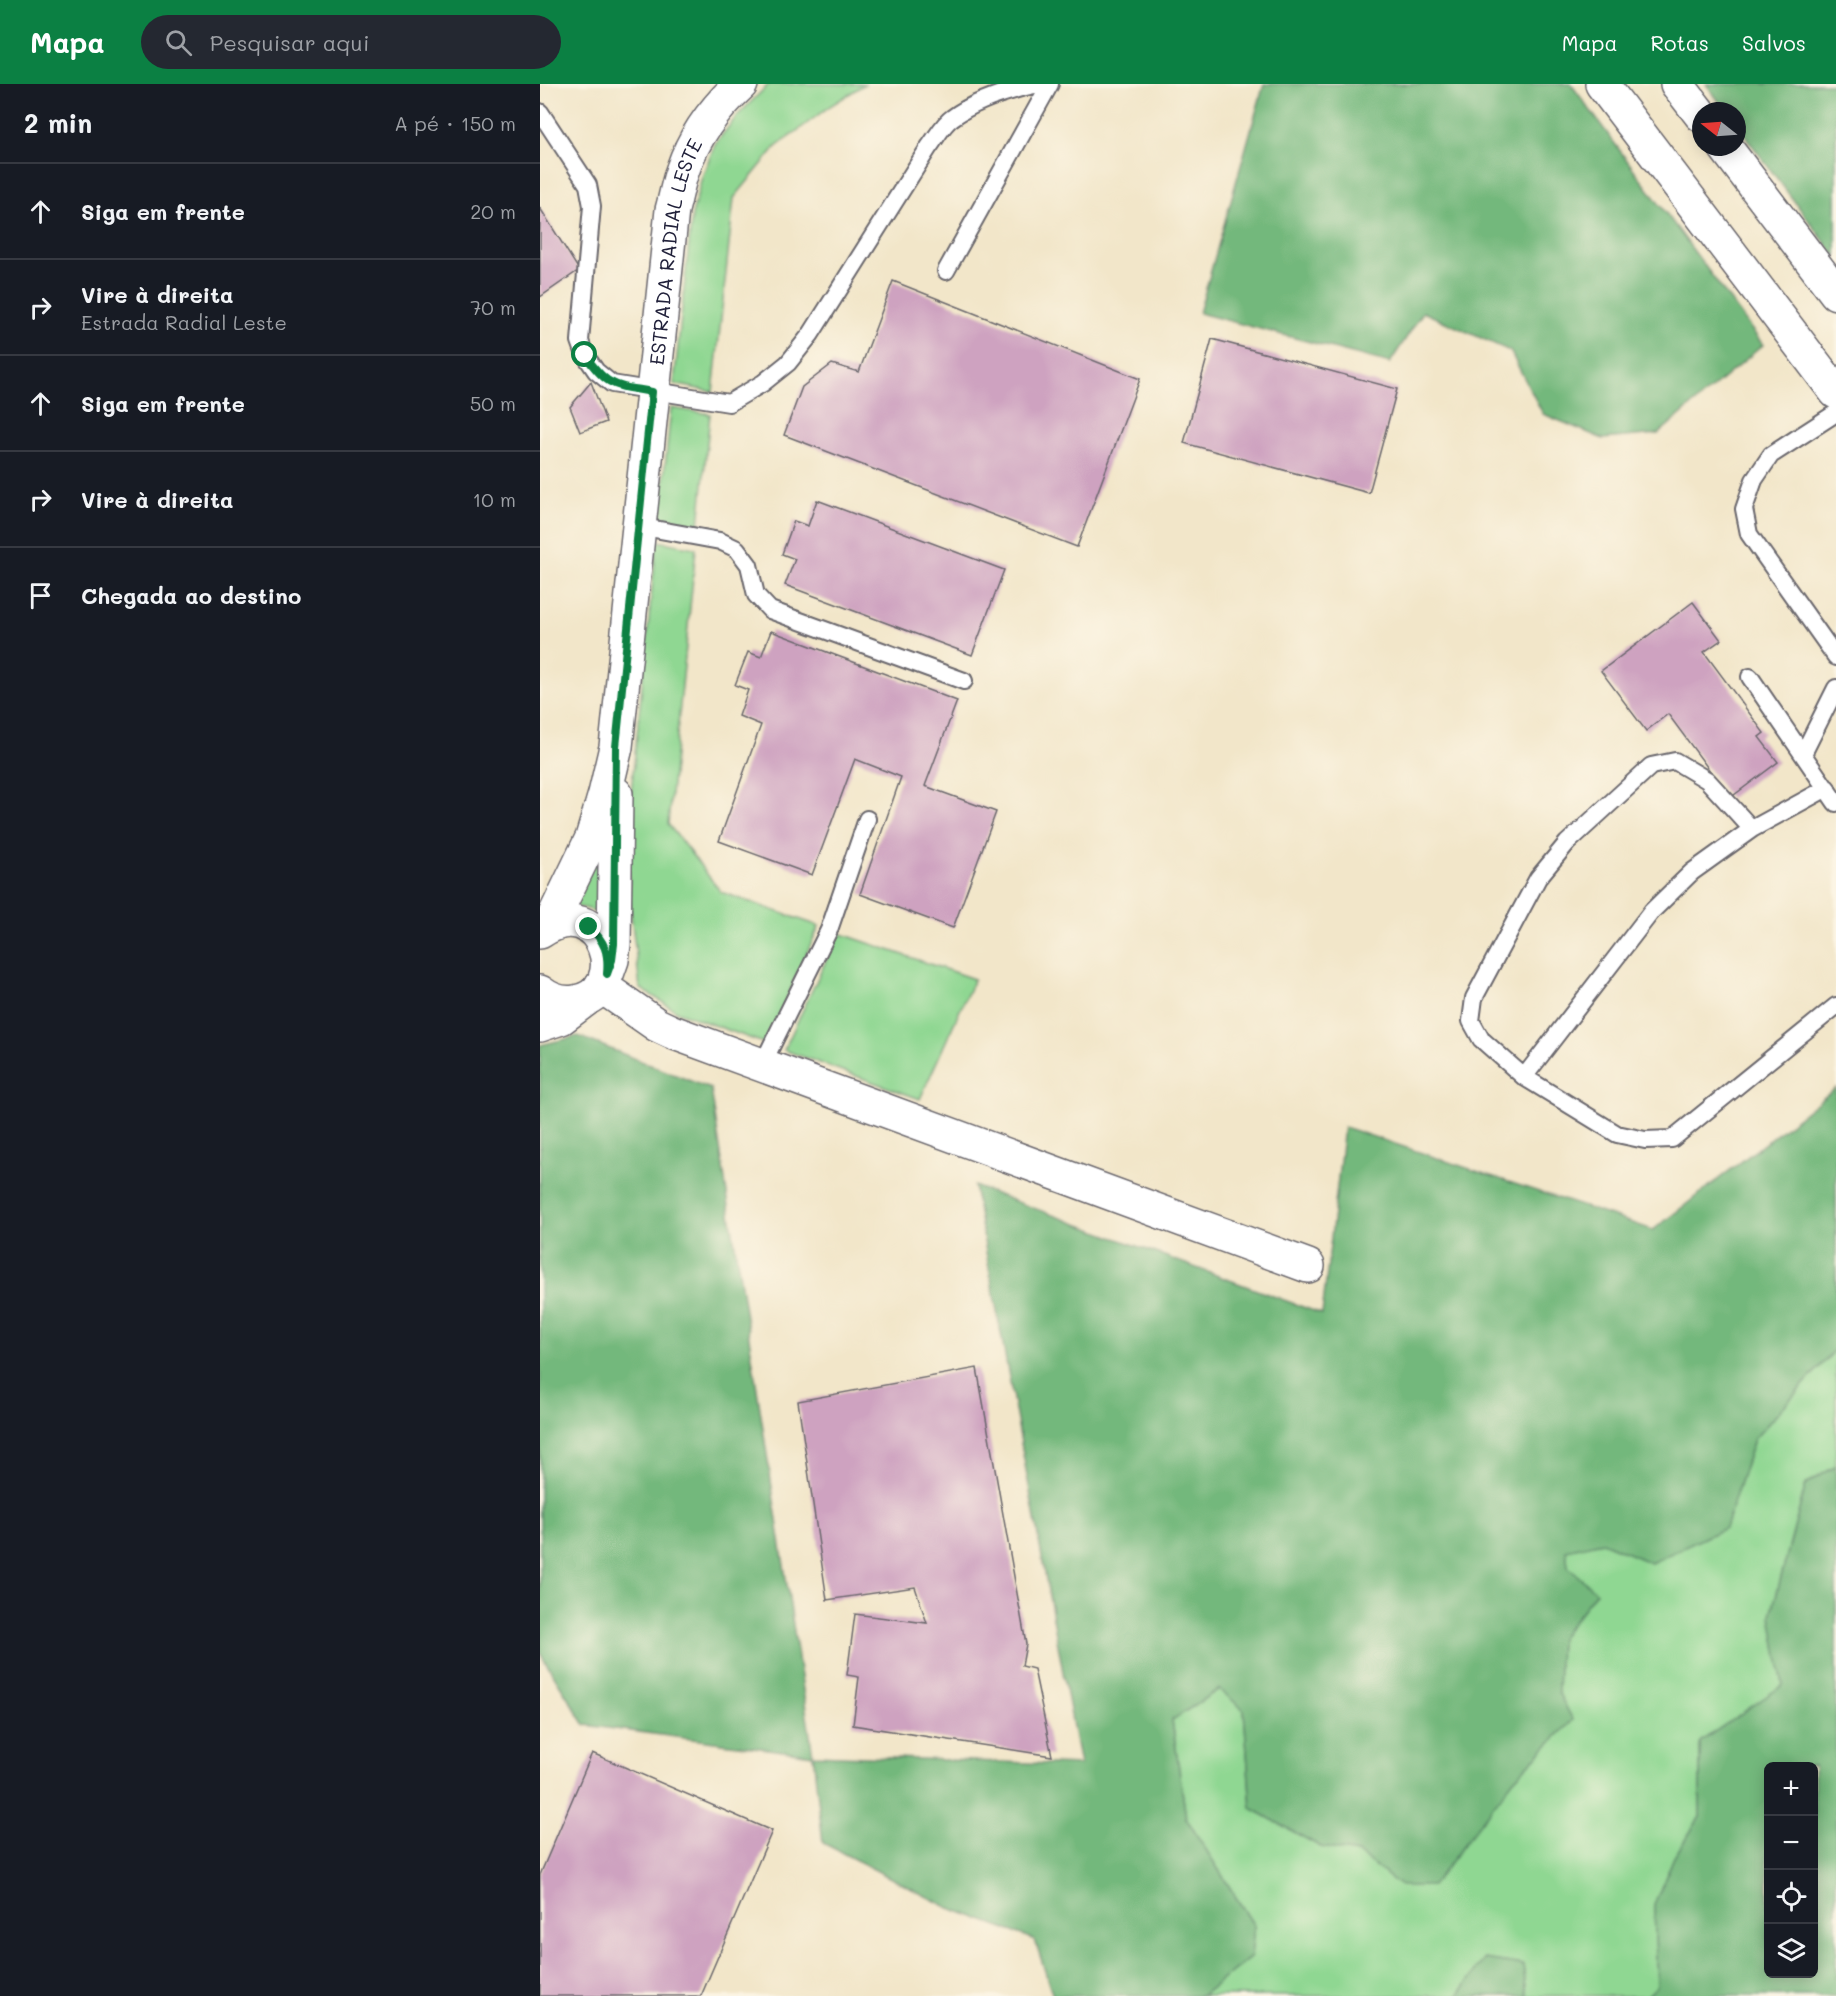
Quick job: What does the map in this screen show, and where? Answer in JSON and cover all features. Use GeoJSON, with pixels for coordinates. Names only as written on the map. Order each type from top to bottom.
{"type":"FeatureCollection","features":[{"type":"Feature","properties":{"kind":"street","name":"ESTRADA RADIAL LESTE"},"geometry":{"type":"LineString","coordinates":[[545,929],[592,838],[616,747],[672,210],[683,167],[700,132],[722,102],[741,84]]}},
{"type":"Feature","properties":{"kind":"street"},"geometry":{"type":"LineString","coordinates":[[1602,84],[1836,392]]}},
{"type":"Feature","properties":{"kind":"street"},"geometry":{"type":"LineString","coordinates":[[1677,84],[1692,103]]}},
{"type":"Feature","properties":{"kind":"street"},"geometry":{"type":"LineString","coordinates":[[1732,156],[1836,293]]}},
{"type":"Feature","properties":{"kind":"street"},"geometry":{"type":"LineString","coordinates":[[540,1025],[561,1018],[600,985],[612,960],[616,747]]}},
{"type":"Feature","properties":{"kind":"street"},"geometry":{"type":"LineString","coordinates":[[540,992],[553,1000],[566,1003],[580,1001],[600,985],[608,960],[606,948],[599,936],[589,927],[576,922],[563,922],[545,929]]}},
{"type":"Feature","properties":{"kind":"street"},"geometry":{"type":"LineString","coordinates":[[600,985],[657,1025],[1308,1266]]}},
{"type":"Feature","properties":{"kind":"lane"},"geometry":{"type":"LineString","coordinates":[[540,112],[588,185],[592,206],[580,341],[585,355],[596,371],[612,384],[729,403],[763,383],[788,363],[811,334],[929,147],[950,118],[983,101],[1019,88],[1040,84]]}},
{"type":"Feature","properties":{"kind":"lane"},"geometry":{"type":"LineString","coordinates":[[946,271],[1050,84]]}},
{"type":"Feature","properties":{"kind":"lane"},"geometry":{"type":"LineString","coordinates":[[1836,413],[1771,455],[1755,480],[1744,508],[1749,534],[1836,657]]}},
{"type":"Feature","properties":{"kind":"lane"},"geometry":{"type":"LineString","coordinates":[[638,526],[720,541],[737,549],[749,565],[756,595],[770,609],[964,681]]}},
{"type":"Feature","properties":{"kind":"lane"},"geometry":{"type":"LineString","coordinates":[[1524,1077],[1652,910],[1692,873],[1752,829],[1832,796],[1750,677]]}},
{"type":"Feature","properties":{"kind":"lane"},"geometry":{"type":"LineString","coordinates":[[1803,754],[1836,688]]}},
{"type":"Feature","properties":{"kind":"lane"},"geometry":{"type":"LineString","coordinates":[[1752,829],[1707,780],[1676,761],[1651,766],[1567,843],[1538,878],[1473,998],[1471,1021],[1481,1039],[1524,1077],[1617,1134],[1645,1140],[1672,1139],[1836,1006]]}},
{"type":"Feature","properties":{"kind":"lane"},"geometry":{"type":"LineString","coordinates":[[762,1065],[829,930],[867,819]]}},
{"type":"Feature","properties":{"kind":"green space"},"geometry":{"type":"Polygon","coordinates":[[[769,84],[865,84],[830,106],[776,147],[734,198],[713,392],[674,384],[692,215],[702,177],[715,144],[737,116],[769,84]]]}},
{"type":"Feature","properties":{"kind":"green space"},"geometry":{"type":"Polygon","coordinates":[[[1264,84],[1571,84],[1763,345],[1658,434],[1603,439],[1543,414],[1510,351],[1423,312],[1390,363],[1199,313],[1264,84]]]}},
{"type":"Feature","properties":{"kind":"green space"},"geometry":{"type":"Polygon","coordinates":[[[1706,84],[1836,84],[1836,257],[1746,137],[1746,102],[1719,102],[1706,84]]]}},
{"type":"Feature","properties":{"kind":"green space"},"geometry":{"type":"Polygon","coordinates":[[[671,408],[710,414],[699,525],[660,517],[671,408]]]}},
{"type":"Feature","properties":{"kind":"green space"},"geometry":{"type":"Polygon","coordinates":[[[657,541],[696,548],[668,824],[721,892],[819,926],[766,1044],[678,1012],[640,988],[629,898],[629,812],[657,541]]]}},
{"type":"Feature","properties":{"kind":"green space"},"geometry":{"type":"Polygon","coordinates":[[[605,829],[605,918],[590,910],[573,907],[605,829]]]}},
{"type":"Feature","properties":{"kind":"green space"},"geometry":{"type":"Polygon","coordinates":[[[839,933],[974,979],[920,1099],[784,1050],[839,933]]]}},
{"type":"Feature","properties":{"kind":"green space"},"geometry":{"type":"Polygon","coordinates":[[[578,1036],[711,1089],[813,1755],[585,1725],[540,1653],[540,1045],[578,1036]]]}},
{"type":"Feature","properties":{"kind":"green space"},"geometry":{"type":"Polygon","coordinates":[[[1836,1088],[1836,1349],[1754,1439],[1725,1528],[1651,1563],[1602,1542],[1566,1550],[1568,1567],[1596,1592],[1560,1638],[1558,1692],[1573,1720],[1514,1779],[1432,1886],[1401,1886],[1358,1853],[1321,1847],[1251,1808],[1244,1710],[1219,1689],[1172,1720],[1186,1818],[1254,1926],[1251,1957],[1201,1996],[1053,1996],[1035,1940],[947,1907],[823,1843],[813,1755],[1080,1765],[974,1186],[1322,1314],[1344,1127],[1653,1230],[1836,1088]]]}},
{"type":"Feature","properties":{"kind":"green space"},"geometry":{"type":"Polygon","coordinates":[[[1836,1349],[1836,1466],[1806,1484],[1771,1615],[1783,1685],[1700,1742],[1700,1817],[1674,1857],[1654,1905],[1657,1987],[1647,1996],[1527,1996],[1523,1965],[1484,1959],[1458,1996],[1201,1996],[1251,1957],[1254,1926],[1186,1818],[1172,1720],[1219,1689],[1244,1710],[1251,1808],[1321,1847],[1358,1853],[1401,1886],[1573,1720],[1558,1692],[1560,1638],[1596,1592],[1568,1567],[1566,1550],[1602,1542],[1651,1563],[1725,1528],[1754,1439],[1836,1349]]]}},
{"type":"Feature","properties":{"kind":"green space"},"geometry":{"type":"Polygon","coordinates":[[[1836,1466],[1836,1996],[1647,1996],[1657,1986],[1654,1905],[1674,1857],[1700,1817],[1700,1742],[1783,1685],[1771,1615],[1806,1484],[1836,1466]]]}},
{"type":"Feature","properties":{"kind":"green space"},"geometry":{"type":"Polygon","coordinates":[[[1484,1959],[1523,1965],[1527,1996],[1458,1996],[1484,1959]]]}},
{"type":"Feature","properties":{"kind":"building"},"geometry":{"type":"Polygon","coordinates":[[[540,208],[579,270],[540,297],[540,208]]]}},
{"type":"Feature","properties":{"kind":"building"},"geometry":{"type":"Polygon","coordinates":[[[893,281],[1140,379],[1077,547],[784,435],[802,387],[832,364],[859,372],[893,281]]]}},
{"type":"Feature","properties":{"kind":"building"},"geometry":{"type":"Polygon","coordinates":[[[1212,339],[1397,389],[1369,493],[1184,443],[1212,339]]]}},
{"type":"Feature","properties":{"kind":"building"},"geometry":{"type":"Polygon","coordinates":[[[591,382],[606,422],[580,432],[570,407],[591,382]]]}},
{"type":"Feature","properties":{"kind":"building"},"geometry":{"type":"Polygon","coordinates":[[[817,500],[1004,570],[972,655],[785,585],[795,559],[782,554],[794,521],[808,526],[817,500]]]}},
{"type":"Feature","properties":{"kind":"building"},"geometry":{"type":"Polygon","coordinates":[[[1693,602],[1721,640],[1704,652],[1764,733],[1759,737],[1778,762],[1730,798],[1668,714],[1646,731],[1601,671],[1693,602]]]}},
{"type":"Feature","properties":{"kind":"building"},"geometry":{"type":"Polygon","coordinates":[[[771,631],[957,701],[925,786],[996,812],[953,928],[860,894],[901,777],[855,759],[812,875],[719,841],[761,725],[739,716],[748,690],[735,685],[748,652],[761,657],[771,631]]]}},
{"type":"Feature","properties":{"kind":"building"},"geometry":{"type":"Polygon","coordinates":[[[977,1368],[1026,1644],[1022,1666],[1034,1669],[1052,1756],[853,1725],[859,1677],[847,1675],[855,1614],[927,1623],[915,1587],[827,1600],[798,1401],[977,1368]]]}},
{"type":"Feature","properties":{"kind":"building"},"geometry":{"type":"Polygon","coordinates":[[[592,1753],[772,1831],[701,1996],[540,1996],[540,1875],[592,1753]]]}},
{"type":"Feature","properties":{"kind":"route"},"geometry":{"type":"LineString","coordinates":[[585,355],[596,371],[612,384],[652,392],[616,747],[614,944],[607,974],[606,948],[599,936],[589,927]]}}]}
